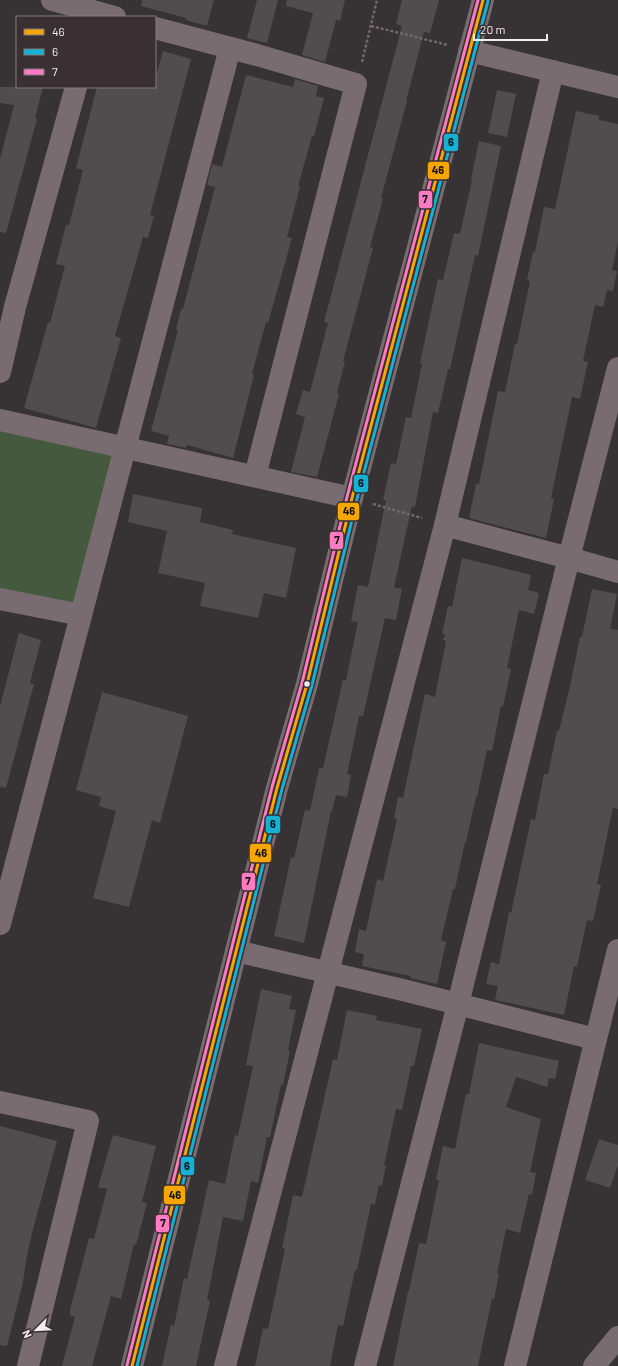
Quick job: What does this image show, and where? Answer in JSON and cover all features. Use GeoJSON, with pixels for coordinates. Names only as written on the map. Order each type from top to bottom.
{"type":"FeatureCollection","features":[{"type":"Feature","properties":{"kind":"street"},"geometry":{"type":"LineString","coordinates":[[52,0],[102,15]]}},
{"type":"Feature","properties":{"kind":"street"},"geometry":{"type":"LineString","coordinates":[[132,1366],[277,788],[307,684],[352,498],[483,0]]}},
{"type":"Feature","properties":{"kind":"street"},"geometry":{"type":"LineString","coordinates":[[156,28],[356,84],[255,476]]}},
{"type":"Feature","properties":{"kind":"street"},"geometry":{"type":"LineString","coordinates":[[0,924],[230,48]]}},
{"type":"Feature","properties":{"kind":"street"},"geometry":{"type":"LineString","coordinates":[[469,51],[618,87]]}},
{"type":"Feature","properties":{"kind":"street"},"geometry":{"type":"LineString","coordinates":[[225,1366],[445,525],[553,71]]}},
{"type":"Feature","properties":{"kind":"street"},"geometry":{"type":"LineString","coordinates":[[0,372],[15,307],[76,88]]}},
{"type":"Feature","properties":{"kind":"street"},"geometry":{"type":"LineString","coordinates":[[365,1366],[618,368]]}},
{"type":"Feature","properties":{"kind":"street"},"geometry":{"type":"LineString","coordinates":[[0,420],[352,498]]}},
{"type":"Feature","properties":{"kind":"street"},"geometry":{"type":"LineString","coordinates":[[445,525],[618,572]]}},
{"type":"Feature","properties":{"kind":"street"},"geometry":{"type":"LineString","coordinates":[[0,599],[81,615]]}},
{"type":"Feature","properties":{"kind":"street"},"geometry":{"type":"LineString","coordinates":[[515,1366],[618,950]]}},
{"type":"Feature","properties":{"kind":"street"},"geometry":{"type":"LineString","coordinates":[[236,951],[458,1004],[595,1039]]}},
{"type":"Feature","properties":{"kind":"street"},"geometry":{"type":"LineString","coordinates":[[0,1102],[88,1121],[28,1366]]}},
{"type":"Feature","properties":{"kind":"street"},"geometry":{"type":"LineString","coordinates":[[594,1366],[618,1337]]}},
{"type":"Feature","properties":{"kind":"path"},"geometry":{"type":"LineString","coordinates":[[356,84],[376,0]]}},
{"type":"Feature","properties":{"kind":"path"},"geometry":{"type":"LineString","coordinates":[[371,26],[469,51]]}},
{"type":"Feature","properties":{"kind":"path"},"geometry":{"type":"LineString","coordinates":[[352,498],[445,525]]}},
{"type":"Feature","properties":{"kind":"green space"},"geometry":{"type":"Polygon","coordinates":[[[0,420],[125,448],[81,615],[0,599],[0,420]]]}},
{"type":"Feature","properties":{"kind":"building"},"geometry":{"type":"Polygon","coordinates":[[[142,0],[214,0],[207,26],[186,20],[186,18],[141,6],[142,0]]]}},
{"type":"Feature","properties":{"kind":"building"},"geometry":{"type":"Polygon","coordinates":[[[257,0],[278,0],[267,43],[247,38],[257,0]]]}},
{"type":"Feature","properties":{"kind":"building"},"geometry":{"type":"Polygon","coordinates":[[[287,0],[345,0],[340,21],[336,20],[325,62],[302,55],[313,13],[286,6],[287,0]]]}},
{"type":"Feature","properties":{"kind":"building"},"geometry":{"type":"Polygon","coordinates":[[[402,0],[439,0],[430,33],[424,32],[381,198],[383,199],[370,247],[373,248],[343,361],[345,361],[337,393],[339,394],[317,477],[291,472],[305,417],[296,414],[303,390],[310,392],[328,323],[324,322],[402,26],[396,24],[402,0]]]}},
{"type":"Feature","properties":{"kind":"building"},"geometry":{"type":"Polygon","coordinates":[[[163,51],[191,59],[150,215],[154,216],[148,238],[143,237],[115,336],[121,338],[96,428],[24,408],[48,322],[50,323],[65,266],[56,264],[66,225],[69,225],[83,170],[76,168],[97,88],[156,88],[156,76],[163,51]]]}},
{"type":"Feature","properties":{"kind":"building"},"geometry":{"type":"Polygon","coordinates":[[[246,75],[293,87],[295,79],[318,86],[316,96],[324,98],[298,186],[300,187],[287,237],[292,238],[268,323],[266,322],[252,374],[254,375],[233,458],[187,445],[186,448],[167,444],[169,436],[151,431],[178,330],[176,329],[181,309],[183,309],[215,187],[207,185],[212,164],[222,167],[246,75]]]}},
{"type":"Feature","properties":{"kind":"building"},"geometry":{"type":"Polygon","coordinates":[[[0,87],[43,88],[35,118],[37,119],[6,233],[0,232],[0,159],[14,105],[0,103],[0,87]]]}},
{"type":"Feature","properties":{"kind":"building"},"geometry":{"type":"Polygon","coordinates":[[[497,90],[516,94],[507,137],[488,133],[497,90]]]}},
{"type":"Feature","properties":{"kind":"building"},"geometry":{"type":"Polygon","coordinates":[[[576,111],[599,116],[599,120],[618,124],[618,242],[612,270],[617,271],[613,291],[607,290],[603,307],[595,305],[583,361],[588,362],[580,399],[572,397],[551,498],[554,499],[546,538],[469,518],[476,484],[479,484],[498,391],[505,392],[515,344],[517,344],[530,281],[527,280],[533,252],[535,252],[544,207],[555,209],[576,111]]]}},
{"type":"Feature","properties":{"kind":"building"},"geometry":{"type":"Polygon","coordinates":[[[479,141],[501,146],[478,256],[475,255],[450,369],[448,369],[438,413],[433,412],[415,507],[412,506],[394,587],[402,589],[396,620],[385,618],[363,716],[359,716],[347,774],[351,775],[347,797],[336,795],[331,811],[304,943],[274,936],[291,857],[294,858],[305,810],[310,811],[319,768],[323,768],[343,680],[346,680],[358,622],[351,621],[358,585],[368,587],[386,500],[383,500],[391,463],[396,464],[406,417],[411,418],[422,364],[420,363],[438,279],[443,280],[454,233],[460,234],[479,141]]]}},
{"type":"Feature","properties":{"kind":"building"},"geometry":{"type":"Polygon","coordinates":[[[133,494],[202,508],[200,522],[233,530],[232,534],[296,548],[286,598],[264,593],[258,618],[200,606],[205,583],[158,573],[167,531],[128,522],[133,494]]]}},
{"type":"Feature","properties":{"kind":"building"},"geometry":{"type":"Polygon","coordinates":[[[462,558],[531,575],[528,590],[539,593],[534,614],[519,610],[507,668],[511,669],[503,707],[501,706],[492,751],[487,750],[455,889],[453,889],[441,940],[446,942],[437,984],[410,978],[411,976],[362,966],[364,954],[355,952],[359,929],[366,931],[377,879],[383,881],[397,819],[394,818],[398,797],[403,798],[425,694],[435,697],[446,641],[443,640],[445,634],[442,634],[448,606],[452,607],[462,558]]]}},
{"type":"Feature","properties":{"kind":"building"},"geometry":{"type":"Polygon","coordinates":[[[592,589],[617,594],[610,629],[618,630],[618,809],[613,807],[597,884],[601,885],[593,921],[587,920],[577,967],[574,966],[564,1015],[495,1000],[498,986],[486,984],[491,962],[499,964],[509,912],[511,913],[531,819],[535,820],[544,774],[548,774],[557,731],[559,731],[570,686],[580,637],[582,637],[592,589]]]}},
{"type":"Feature","properties":{"kind":"building"},"geometry":{"type":"Polygon","coordinates":[[[19,633],[41,640],[30,683],[34,684],[6,788],[0,787],[0,706],[19,633]]]}},
{"type":"Feature","properties":{"kind":"building"},"geometry":{"type":"Polygon","coordinates":[[[102,692],[188,716],[160,823],[152,820],[129,907],[93,898],[116,811],[99,806],[101,797],[76,790],[102,692]]]}},
{"type":"Feature","properties":{"kind":"building"},"geometry":{"type":"Polygon","coordinates":[[[261,989],[292,996],[289,1009],[296,1010],[283,1085],[281,1085],[270,1137],[267,1137],[258,1183],[251,1181],[243,1221],[223,1217],[207,1300],[210,1301],[196,1366],[162,1366],[171,1325],[174,1326],[184,1278],[187,1279],[209,1180],[225,1184],[235,1135],[238,1136],[253,1066],[246,1065],[261,989]]]}},
{"type":"Feature","properties":{"kind":"building"},"geometry":{"type":"Polygon","coordinates":[[[347,1010],[377,1016],[376,1020],[422,1029],[414,1066],[411,1066],[402,1110],[396,1109],[384,1165],[386,1165],[382,1186],[379,1185],[375,1204],[371,1204],[343,1326],[338,1325],[330,1366],[255,1366],[263,1328],[268,1329],[285,1249],[282,1248],[293,1195],[302,1197],[333,1059],[337,1060],[347,1010]]]}},
{"type":"Feature","properties":{"kind":"building"},"geometry":{"type":"Polygon","coordinates":[[[479,1043],[559,1061],[555,1079],[549,1078],[547,1087],[516,1077],[506,1107],[541,1119],[530,1172],[536,1173],[532,1195],[529,1194],[520,1233],[506,1229],[497,1273],[499,1274],[494,1299],[492,1298],[478,1366],[393,1366],[419,1243],[426,1244],[439,1180],[436,1180],[443,1146],[455,1149],[466,1094],[469,1094],[479,1043]]]}},
{"type":"Feature","properties":{"kind":"building"},"geometry":{"type":"Polygon","coordinates":[[[0,1126],[57,1141],[32,1233],[23,1282],[7,1346],[0,1345],[0,1126]]]}},
{"type":"Feature","properties":{"kind":"building"},"geometry":{"type":"Polygon","coordinates":[[[113,1135],[156,1146],[142,1202],[147,1203],[136,1245],[134,1244],[121,1299],[111,1296],[92,1366],[62,1366],[75,1317],[70,1315],[70,1310],[89,1238],[94,1239],[107,1189],[98,1187],[113,1135]]]}},
{"type":"Feature","properties":{"kind":"building"},"geometry":{"type":"Polygon","coordinates":[[[599,1139],[618,1145],[618,1165],[610,1188],[585,1180],[599,1139]]]}},
{"type":"Feature","properties":{"kind":"transit line","name":"7"},"geometry":{"type":"LineString","coordinates":[[127,1365],[272,787],[302,683],[347,497],[478,0]]}},
{"type":"Feature","properties":{"kind":"transit line","name":"46"},"geometry":{"type":"LineString","coordinates":[[132,1366],[277,788],[307,684],[352,498],[483,0]]}},
{"type":"Feature","properties":{"kind":"transit line","name":"6"},"geometry":{"type":"LineString","coordinates":[[137,1366],[282,789],[312,685],[357,499],[488,1]]}}]}
